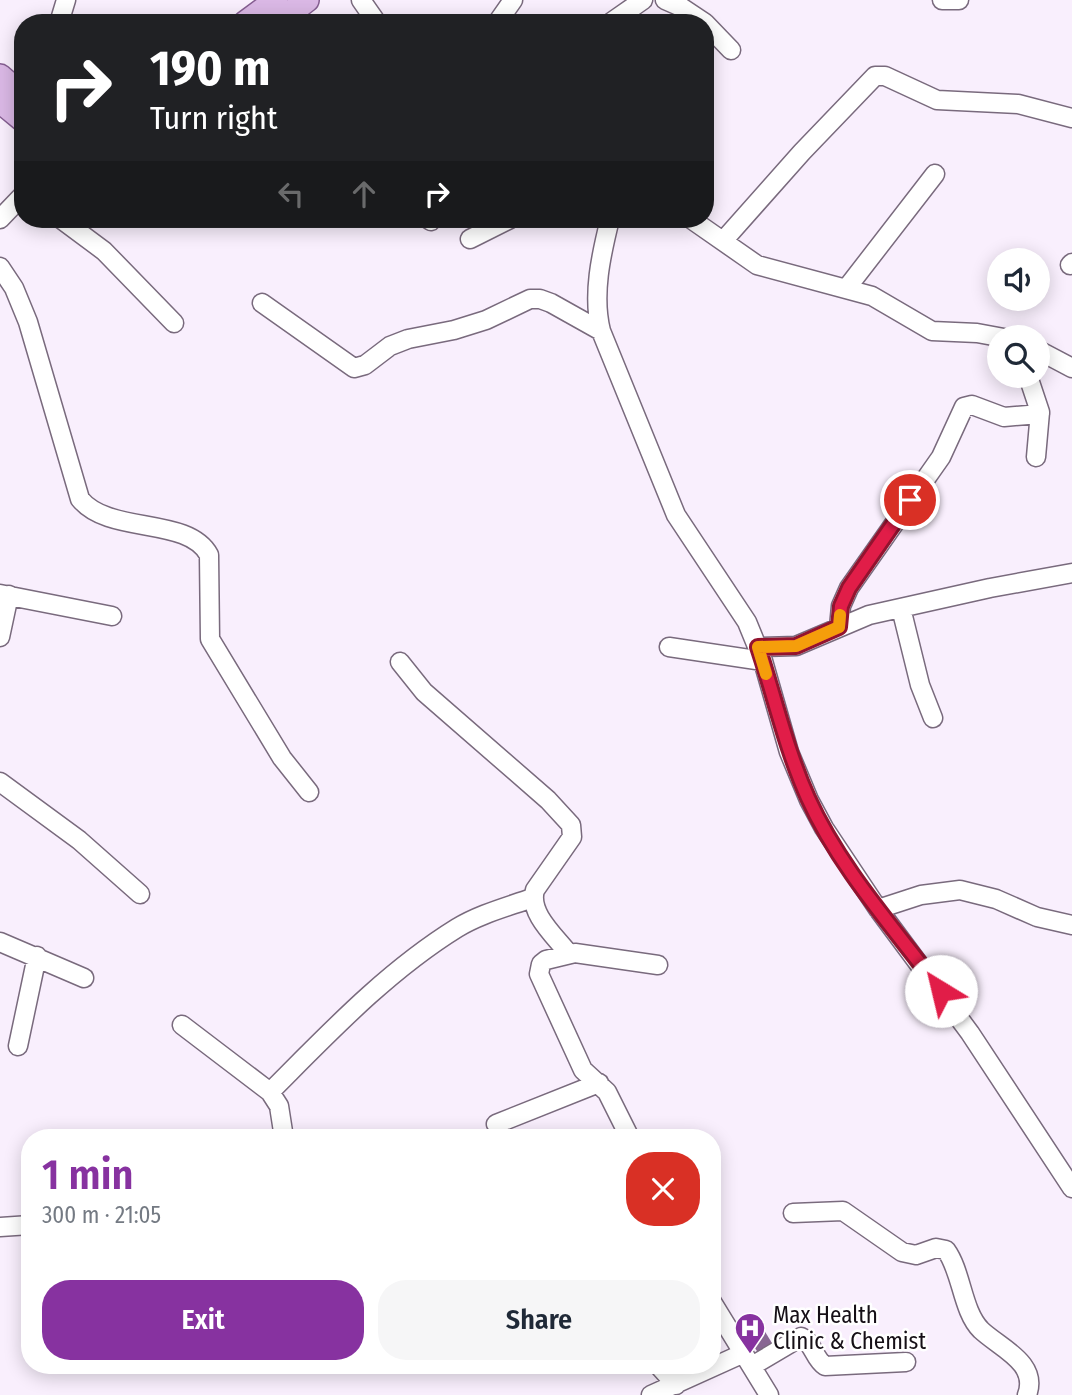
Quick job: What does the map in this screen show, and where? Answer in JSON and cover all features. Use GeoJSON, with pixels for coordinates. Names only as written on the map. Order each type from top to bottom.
{"type":"FeatureCollection","features":[{"type":"Feature","properties":{"kind":"main road"},"geometry":{"type":"LineString","coordinates":[[257,14],[276,0]]}},
{"type":"Feature","properties":{"kind":"main road"},"geometry":{"type":"LineString","coordinates":[[289,14],[307,0]]}},
{"type":"Feature","properties":{"kind":"main road"},"geometry":{"type":"LineString","coordinates":[[0,76],[14,88]]}},
{"type":"Feature","properties":{"kind":"main road"},"geometry":{"type":"LineString","coordinates":[[0,102],[14,113]]}},
{"type":"Feature","properties":{"kind":"street"},"geometry":{"type":"LineString","coordinates":[[623,14],[643,0]]}},
{"type":"Feature","properties":{"kind":"street"},"geometry":{"type":"LineString","coordinates":[[664,0],[692,14]]}},
{"type":"Feature","properties":{"kind":"street"},"geometry":{"type":"LineString","coordinates":[[942,0],[959,0]]}},
{"type":"Feature","properties":{"kind":"street"},"geometry":{"type":"LineString","coordinates":[[714,32],[732,50]]}},
{"type":"Feature","properties":{"kind":"street"},"geometry":{"type":"LineString","coordinates":[[723,241],[874,76],[885,76],[937,100],[1018,104],[1072,118]]}},
{"type":"Feature","properties":{"kind":"street"},"geometry":{"type":"LineString","coordinates":[[846,289],[935,174]]}},
{"type":"Feature","properties":{"kind":"street"},"geometry":{"type":"LineString","coordinates":[[0,219],[14,204]]}},
{"type":"Feature","properties":{"kind":"street"},"geometry":{"type":"LineString","coordinates":[[73,228],[104,251],[174,323]]}},
{"type":"Feature","properties":{"kind":"street"},"geometry":{"type":"LineString","coordinates":[[470,239],[492,228]]}},
{"type":"Feature","properties":{"kind":"street"},"geometry":{"type":"LineString","coordinates":[[608,228],[596,301],[601,331],[676,515],[733,597],[760,654],[789,752],[809,800],[834,846],[970,1033],[1072,1188]]}},
{"type":"Feature","properties":{"kind":"street"},"geometry":{"type":"LineString","coordinates":[[704,228],[757,265],[872,296],[932,331],[987,335]]}},
{"type":"Feature","properties":{"kind":"street"},"geometry":{"type":"LineString","coordinates":[[0,267],[14,288],[27,322],[80,499],[86,507],[120,521],[190,536],[205,549],[209,565],[210,639],[282,758],[309,792]]}},
{"type":"Feature","properties":{"kind":"street"},"geometry":{"type":"LineString","coordinates":[[262,303],[354,368],[365,365],[390,346],[486,320],[530,299],[551,303],[601,331]]}},
{"type":"Feature","properties":{"kind":"street"},"geometry":{"type":"LineString","coordinates":[[1050,356],[1072,368]]}},
{"type":"Feature","properties":{"kind":"street"},"geometry":{"type":"LineString","coordinates":[[1032,388],[1040,414],[1036,457]]}},
{"type":"Feature","properties":{"kind":"street"},"geometry":{"type":"LineString","coordinates":[[839,627],[841,606],[849,588],[941,457],[964,407],[972,405],[1004,417],[1040,414]]}},
{"type":"Feature","properties":{"kind":"street"},"geometry":{"type":"LineString","coordinates":[[669,647],[760,654],[796,646],[869,615],[1072,573]]}},
{"type":"Feature","properties":{"kind":"street"},"geometry":{"type":"LineString","coordinates":[[0,637],[5,594],[112,616]]}},
{"type":"Feature","properties":{"kind":"street"},"geometry":{"type":"LineString","coordinates":[[901,608],[920,685],[933,718]]}},
{"type":"Feature","properties":{"kind":"street"},"geometry":{"type":"LineString","coordinates":[[400,662],[424,692],[548,800],[570,825],[572,837],[535,890],[533,898],[535,909],[569,954]]}},
{"type":"Feature","properties":{"kind":"street"},"geometry":{"type":"LineString","coordinates":[[0,782],[79,840],[140,894]]}},
{"type":"Feature","properties":{"kind":"street"},"geometry":{"type":"LineString","coordinates":[[878,909],[921,895],[960,890],[996,900],[1037,918],[1072,925]]}},
{"type":"Feature","properties":{"kind":"street"},"geometry":{"type":"LineString","coordinates":[[270,1092],[357,1005],[422,952],[458,928],[486,914],[533,898]]}},
{"type":"Feature","properties":{"kind":"street"},"geometry":{"type":"LineString","coordinates":[[0,942],[85,978]]}},
{"type":"Feature","properties":{"kind":"street"},"geometry":{"type":"LineString","coordinates":[[626,1129],[607,1092],[583,1070],[539,974],[541,964],[546,960],[569,954],[658,965]]}},
{"type":"Feature","properties":{"kind":"street"},"geometry":{"type":"LineString","coordinates":[[18,1046],[37,956]]}},
{"type":"Feature","properties":{"kind":"street"},"geometry":{"type":"LineString","coordinates":[[182,1025],[270,1092],[279,1106],[283,1129]]}},
{"type":"Feature","properties":{"kind":"street"},"geometry":{"type":"LineString","coordinates":[[496,1124],[599,1083]]}},
{"type":"Feature","properties":{"kind":"street"},"geometry":{"type":"LineString","coordinates":[[793,1213],[843,1210],[902,1252],[916,1255],[936,1248],[946,1250],[976,1324],[1025,1367],[1031,1385],[1027,1395]]}},
{"type":"Feature","properties":{"kind":"street"},"geometry":{"type":"LineString","coordinates":[[0,1227],[21,1226]]}},
{"type":"Feature","properties":{"kind":"street"},"geometry":{"type":"LineString","coordinates":[[721,1316],[769,1395]]}},
{"type":"Feature","properties":{"kind":"street"},"geometry":{"type":"LineString","coordinates":[[721,1369],[801,1337],[807,1340],[819,1362],[825,1366],[906,1362]]}},
{"type":"Feature","properties":{"kind":"street"},"geometry":{"type":"LineString","coordinates":[[666,1374],[676,1385]]}},
{"type":"Feature","properties":{"kind":"street"},"geometry":{"type":"LineString","coordinates":[[651,1395],[708,1374]]}},
{"type":"Feature","properties":{"kind":"building"},"geometry":{"type":"Polygon","coordinates":[[[761,1325],[775,1348],[761,1357],[746,1335],[761,1325]]]}},
{"type":"Feature","properties":{"kind":"slow traffic"},"geometry":{"type":"LineString","coordinates":[[766,674],[758,647],[789,647],[804,643],[839,627],[840,615]]}},
{"type":"Feature","properties":{"kind":"place","name":"Max Health Clinic & Chemist"},"geometry":{"type":"Point","coordinates":[750,1355]}},
{"type":"Feature","properties":{"kind":"route"},"geometry":{"type":"LineString","coordinates":[[910,500],[849,588],[841,606],[839,627],[796,646],[758,647],[789,752],[816,814],[834,846],[878,909],[941,991]]}}]}
